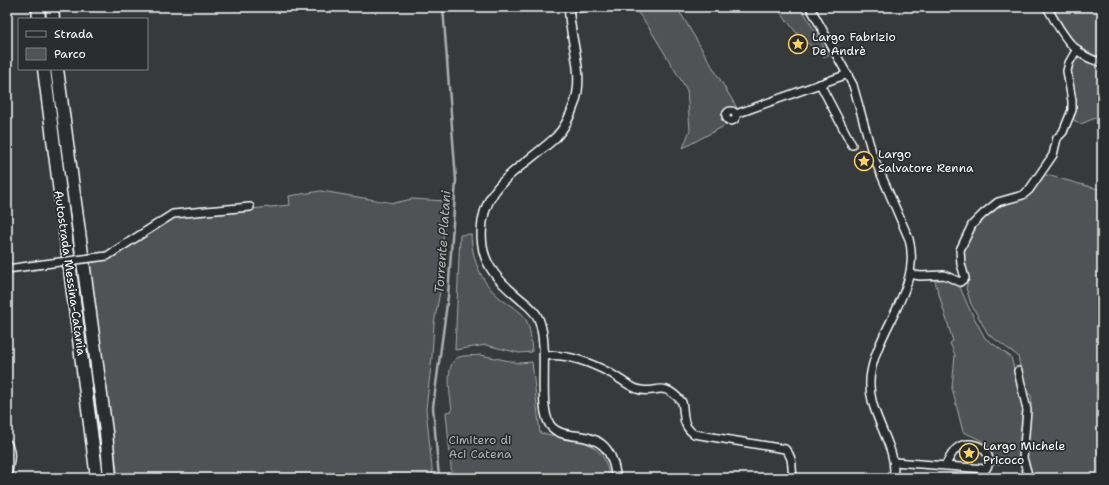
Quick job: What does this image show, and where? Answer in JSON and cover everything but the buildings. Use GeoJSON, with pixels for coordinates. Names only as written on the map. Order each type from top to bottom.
{"type":"FeatureCollection","features":[{"type":"Feature","properties":{"kind":"highway"},"geometry":{"type":"LineString","coordinates":[[38,7],[39,18]]}},
{"type":"Feature","properties":{"kind":"highway"},"geometry":{"type":"LineString","coordinates":[[52,7],[53,18]]}},
{"type":"Feature","properties":{"kind":"highway","name":"Autostrada Messina-Catania"},"geometry":{"type":"LineString","coordinates":[[44,70],[97,478]]}},
{"type":"Feature","properties":{"kind":"highway","name":"Autostrada Messina-Catania"},"geometry":{"type":"LineString","coordinates":[[57,70],[106,432],[110,478]]}},
{"type":"Feature","properties":{"kind":"street"},"geometry":{"type":"LineString","coordinates":[[569,7],[569,23],[579,76],[578,90],[570,115],[557,136],[497,186],[486,205],[482,230],[484,254],[494,274],[534,310],[539,320],[545,356],[545,405],[551,426],[556,430],[590,437],[599,442],[609,453],[614,464],[616,478]]}},
{"type":"Feature","properties":{"kind":"street"},"geometry":{"type":"LineString","coordinates":[[810,7],[848,74],[857,96],[873,156],[909,239],[912,251],[910,274],[871,372],[873,406],[894,462],[893,478]]}},
{"type":"Feature","properties":{"kind":"street"},"geometry":{"type":"LineString","coordinates":[[1047,7],[1059,29],[1077,49],[1086,56],[1102,62]]}},
{"type":"Feature","properties":{"kind":"street"},"geometry":{"type":"LineString","coordinates":[[910,274],[920,276],[944,275],[960,282],[965,278],[960,264],[960,250],[972,225],[998,202],[1022,195],[1029,190],[1053,154],[1057,138],[1063,132],[1072,110],[1070,82],[1067,71],[1069,63],[1077,49]]}},
{"type":"Feature","properties":{"kind":"street"},"geometry":{"type":"LineString","coordinates":[[736,114],[848,74]]}},
{"type":"Feature","properties":{"kind":"street"},"geometry":{"type":"LineString","coordinates":[[820,84],[852,145]]}},
{"type":"Feature","properties":{"kind":"street"},"geometry":{"type":"LineString","coordinates":[[7,269],[107,256],[173,214],[250,207]]}},
{"type":"Feature","properties":{"kind":"street"},"geometry":{"type":"LineString","coordinates":[[545,356],[556,354],[584,362],[609,372],[641,390],[663,388],[671,392],[682,402],[684,422],[687,429],[694,434],[785,449],[790,454],[792,461],[793,478]]}},
{"type":"Feature","properties":{"kind":"street"},"geometry":{"type":"LineString","coordinates":[[1018,371],[1027,410],[1024,458],[1029,478]]}},
{"type":"Feature","properties":{"kind":"street"},"geometry":{"type":"LineString","coordinates":[[7,443],[10,448],[11,459],[7,478]]}},
{"type":"Feature","properties":{"kind":"street"},"geometry":{"type":"LineString","coordinates":[[894,462],[945,466],[986,469],[989,461],[987,454],[982,447],[974,444],[964,444],[956,449],[945,466]]}},
{"type":"Feature","properties":{"kind":"green space"},"geometry":{"type":"Polygon","coordinates":[[[579,7],[606,7],[579,13],[579,7]]]}},
{"type":"Feature","properties":{"kind":"green space"},"geometry":{"type":"Polygon","coordinates":[[[631,7],[653,7],[654,11],[664,7],[674,7],[681,14],[737,108],[729,108],[722,112],[722,121],[726,125],[683,148],[690,130],[687,90],[648,26],[639,14],[631,7]]]}},
{"type":"Feature","properties":{"kind":"green space"},"geometry":{"type":"Polygon","coordinates":[[[776,7],[801,7],[829,56],[826,58],[799,36],[776,7]]]}},
{"type":"Feature","properties":{"kind":"green space"},"geometry":{"type":"Polygon","coordinates":[[[1051,7],[1102,7],[1102,60],[1084,51],[1070,39],[1060,25],[1051,7]]]}},
{"type":"Feature","properties":{"kind":"green space"},"geometry":{"type":"Polygon","coordinates":[[[1077,55],[1102,64],[1102,115],[1081,124],[1072,119],[1076,101],[1070,70],[1077,55]]]}},
{"type":"Feature","properties":{"kind":"green space"},"geometry":{"type":"Polygon","coordinates":[[[1043,174],[1102,190],[1102,478],[1031,478],[1027,454],[1031,395],[1025,391],[1018,356],[988,334],[971,304],[966,288],[968,277],[962,256],[963,250],[972,230],[987,214],[1019,196],[1043,174]]]}},
{"type":"Feature","properties":{"kind":"green space"},"geometry":{"type":"Polygon","coordinates":[[[321,191],[394,203],[412,199],[445,201],[441,286],[434,324],[426,409],[433,478],[118,478],[90,263],[112,258],[174,217],[290,205],[289,196],[321,191]]]}},
{"type":"Feature","properties":{"kind":"green space"},"geometry":{"type":"Polygon","coordinates":[[[471,234],[475,260],[482,276],[492,291],[520,312],[525,318],[530,330],[532,352],[519,353],[486,345],[455,350],[460,235],[471,234]]]}},
{"type":"Feature","properties":{"kind":"green space"},"geometry":{"type":"Polygon","coordinates":[[[941,277],[959,285],[985,338],[1011,357],[1025,413],[1021,460],[993,465],[990,451],[984,443],[981,440],[963,432],[952,388],[955,355],[950,343],[953,341],[934,278],[941,277]]]}},
{"type":"Feature","properties":{"kind":"green space","name":"Cimitero di Aci Catena"},"geometry":{"type":"Polygon","coordinates":[[[481,355],[519,363],[532,362],[540,433],[575,439],[594,448],[601,455],[606,465],[609,478],[452,478],[446,412],[452,411],[449,373],[454,361],[459,357],[481,355]]]}},
{"type":"Feature","properties":{"kind":"waterway","name":"Torrente Platani"},"geometry":{"type":"LineString","coordinates":[[439,478],[433,407],[448,296],[456,180],[443,7]]}},
{"type":"Feature","properties":{"kind":"place","name":"Largo Fabrizio De Andrè"},"geometry":{"type":"Point","coordinates":[798,44]}},
{"type":"Feature","properties":{"kind":"place","name":"Largo Salvatore Renna"},"geometry":{"type":"Point","coordinates":[864,161]}},
{"type":"Feature","properties":{"kind":"place","name":"Largo Michele Pricoco"},"geometry":{"type":"Point","coordinates":[969,453]}}]}
